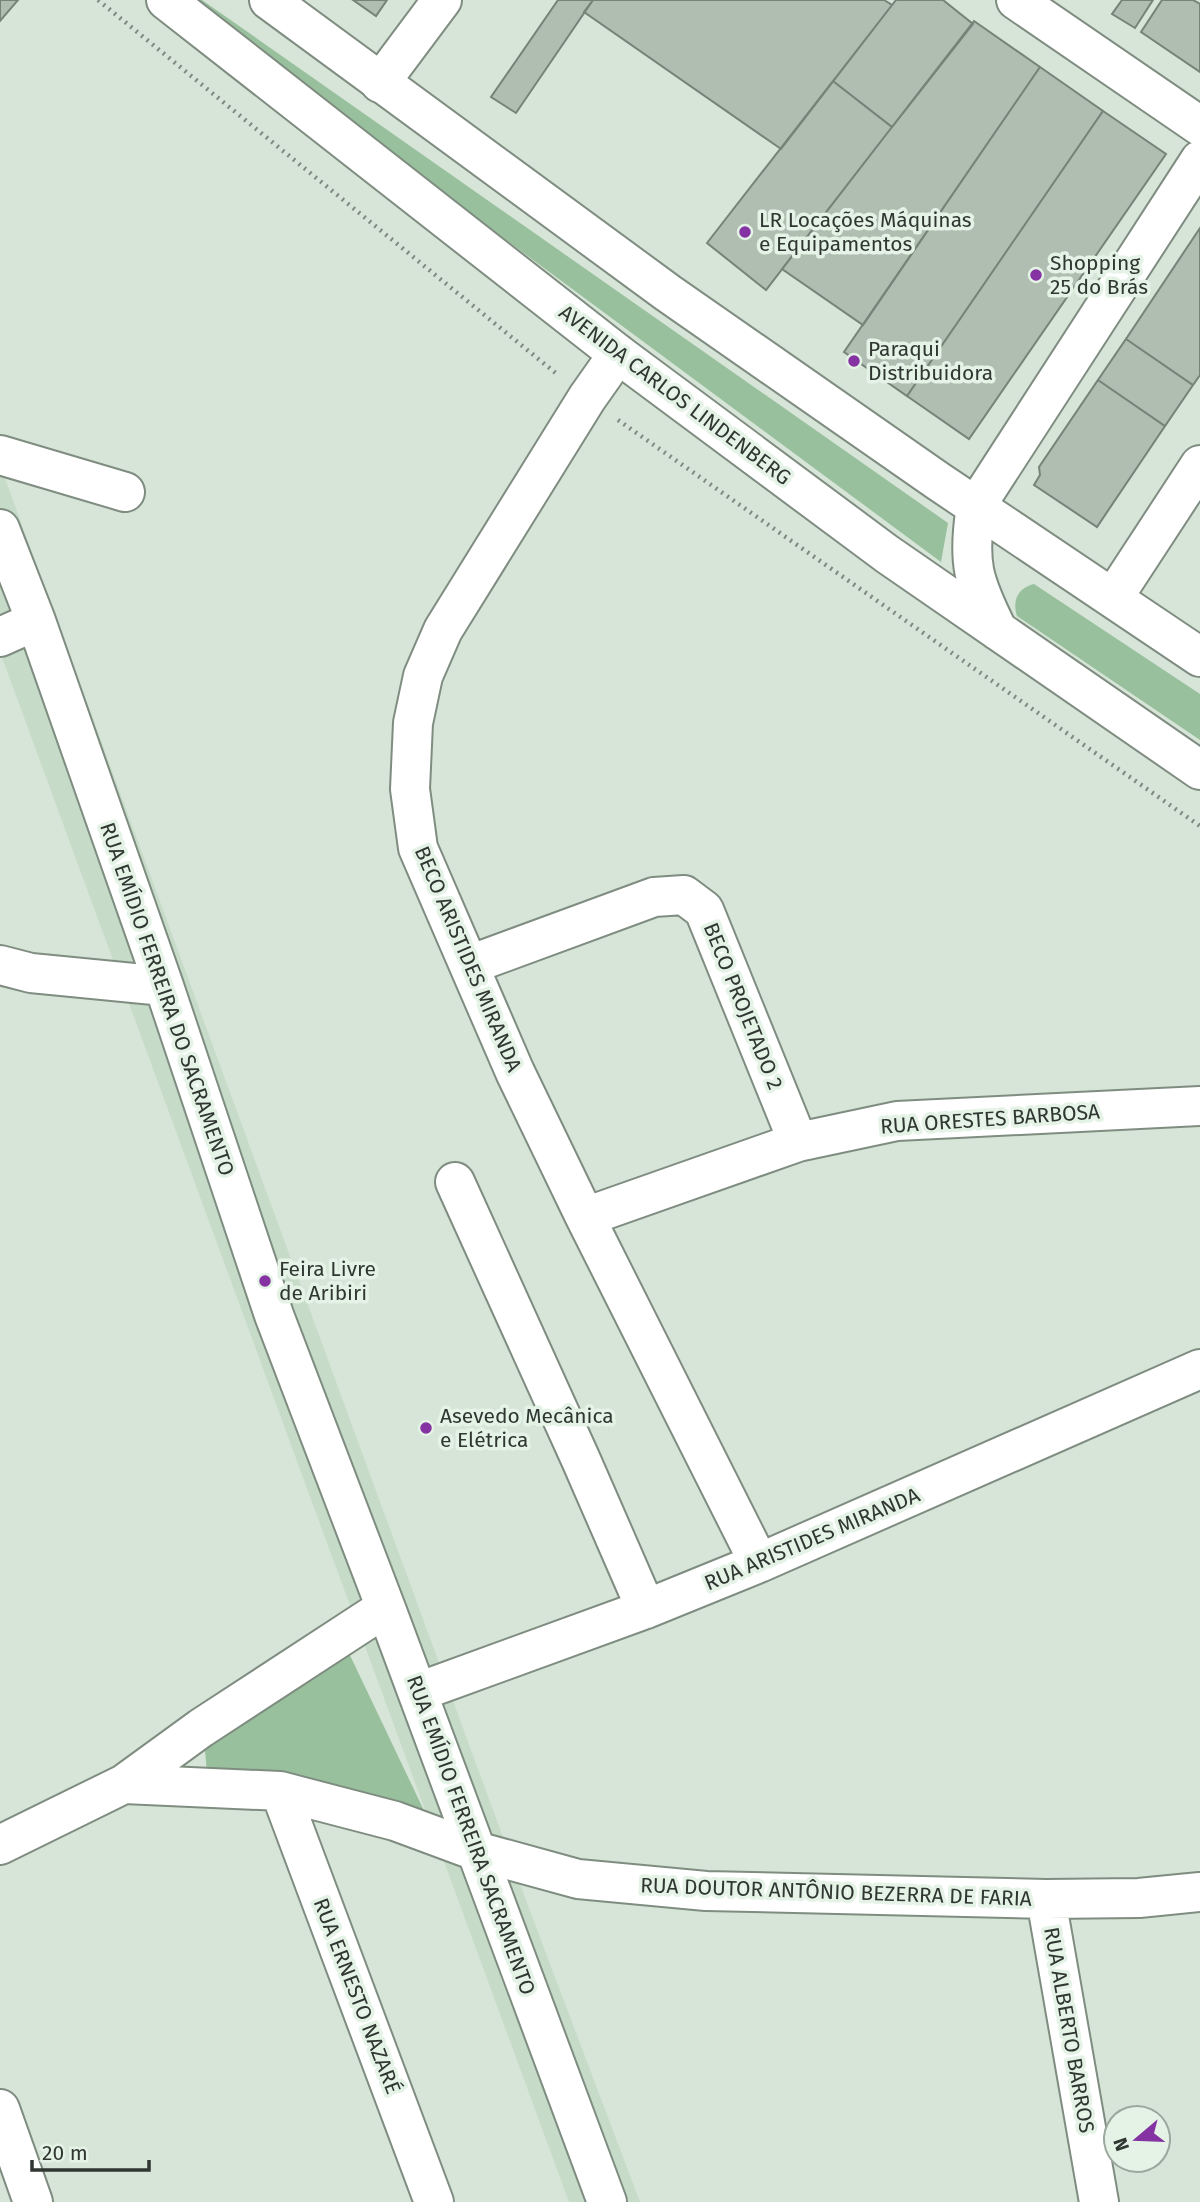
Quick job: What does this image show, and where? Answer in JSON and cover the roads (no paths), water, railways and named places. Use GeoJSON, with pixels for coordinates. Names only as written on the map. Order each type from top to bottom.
{"type":"FeatureCollection","features":[{"type":"Feature","properties":{"kind":"street","name":"AVENIDA CARLOS LINDENBERG"},"geometry":{"type":"LineString","coordinates":[[166,0],[618,354],[887,554],[1200,770]]}},
{"type":"Feature","properties":{"kind":"street"},"geometry":{"type":"LineString","coordinates":[[269,0],[668,293],[1200,657]]}},
{"type":"Feature","properties":{"kind":"street"},"geometry":{"type":"LineString","coordinates":[[380,83],[442,0]]}},
{"type":"Feature","properties":{"kind":"street"},"geometry":{"type":"LineString","coordinates":[[1016,0],[1200,126]]}},
{"type":"Feature","properties":{"kind":"street"},"geometry":{"type":"LineString","coordinates":[[998,631],[978,591],[972,562],[971,537],[976,506],[1200,160]]}},
{"type":"Feature","properties":{"kind":"street","name":"BECO ARISTIDES MIRANDA"},"geometry":{"type":"LineString","coordinates":[[618,354],[587,398],[443,629],[423,676],[412,723],[410,789],[418,848],[515,1072],[759,1563]]}},
{"type":"Feature","properties":{"kind":"street"},"geometry":{"type":"LineString","coordinates":[[0,454],[125,492]]}},
{"type":"Feature","properties":{"kind":"street"},"geometry":{"type":"LineString","coordinates":[[1113,598],[1200,465]]}},
{"type":"Feature","properties":{"kind":"street","name":"RUA EMÍDIO FERREIRA DO SACRAMENTO"},"geometry":{"type":"LineString","coordinates":[[0,529],[36,621],[164,986],[274,1315],[332,1469]]}},
{"type":"Feature","properties":{"kind":"street"},"geometry":{"type":"LineString","coordinates":[[0,637],[36,621]]}},
{"type":"Feature","properties":{"kind":"street","name":"BECO PROJETADO 2"},"geometry":{"type":"LineString","coordinates":[[469,965],[654,898],[684,895],[704,910],[799,1142]]}},
{"type":"Feature","properties":{"kind":"street"},"geometry":{"type":"LineString","coordinates":[[0,965],[31,973],[164,986]]}},
{"type":"Feature","properties":{"kind":"street","name":"RUA ORESTES BARBOSA"},"geometry":{"type":"LineString","coordinates":[[585,1217],[799,1142],[897,1121],[1200,1106]]}},
{"type":"Feature","properties":{"kind":"street"},"geometry":{"type":"LineString","coordinates":[[455,1182],[576,1447],[646,1609]]}},
{"type":"Feature","properties":{"kind":"street","name":"RUA ARISTIDES MIRANDA"},"geometry":{"type":"LineString","coordinates":[[418,1692],[646,1609],[759,1563],[1200,1369]]}},
{"type":"Feature","properties":{"kind":"street","name":"RUA EMÍDIO FERREIRA SACRAMENTO"},"geometry":{"type":"LineString","coordinates":[[332,1469],[418,1692],[607,2202]]}},
{"type":"Feature","properties":{"kind":"street"},"geometry":{"type":"LineString","coordinates":[[0,1845],[124,1784],[201,1728],[371,1617],[387,1611]]}},
{"type":"Feature","properties":{"kind":"street"},"geometry":{"type":"LineString","coordinates":[[201,1728],[189,1745],[189,1760],[195,1773],[216,1786]]}},
{"type":"Feature","properties":{"kind":"street","name":"RUA DOUTOR ANTÔNIO BEZERRA DE FARIA"},"geometry":{"type":"LineString","coordinates":[[124,1784],[216,1786],[279,1791],[395,1821],[477,1851],[578,1879],[694,1890],[1046,1899],[1139,1898],[1200,1892]]}},
{"type":"Feature","properties":{"kind":"street","name":"RUA ERNESTO NAZARÉ"},"geometry":{"type":"LineString","coordinates":[[279,1791],[434,2202]]}},
{"type":"Feature","properties":{"kind":"street","name":"RUA ALBERTO BARROS"},"geometry":{"type":"LineString","coordinates":[[1046,1899],[1099,2202]]}},
{"type":"Feature","properties":{"kind":"street"},"geometry":{"type":"LineString","coordinates":[[0,2109],[33,2202]]}},
{"type":"Feature","properties":{"kind":"place","name":"LR Locações Máquinas e Equipamentos"},"geometry":{"type":"Point","coordinates":[745,232]}},
{"type":"Feature","properties":{"kind":"place","name":"Shopping 25 do Brás"},"geometry":{"type":"Point","coordinates":[1036,275]}},
{"type":"Feature","properties":{"kind":"place","name":"Paraqui Distribuidora"},"geometry":{"type":"Point","coordinates":[854,361]}},
{"type":"Feature","properties":{"kind":"place","name":"Feira Livre de Aribiri"},"geometry":{"type":"Point","coordinates":[265,1281]}},
{"type":"Feature","properties":{"kind":"place","name":"Asevedo Mecânica e Elétrica"},"geometry":{"type":"Point","coordinates":[426,1428]}}]}
